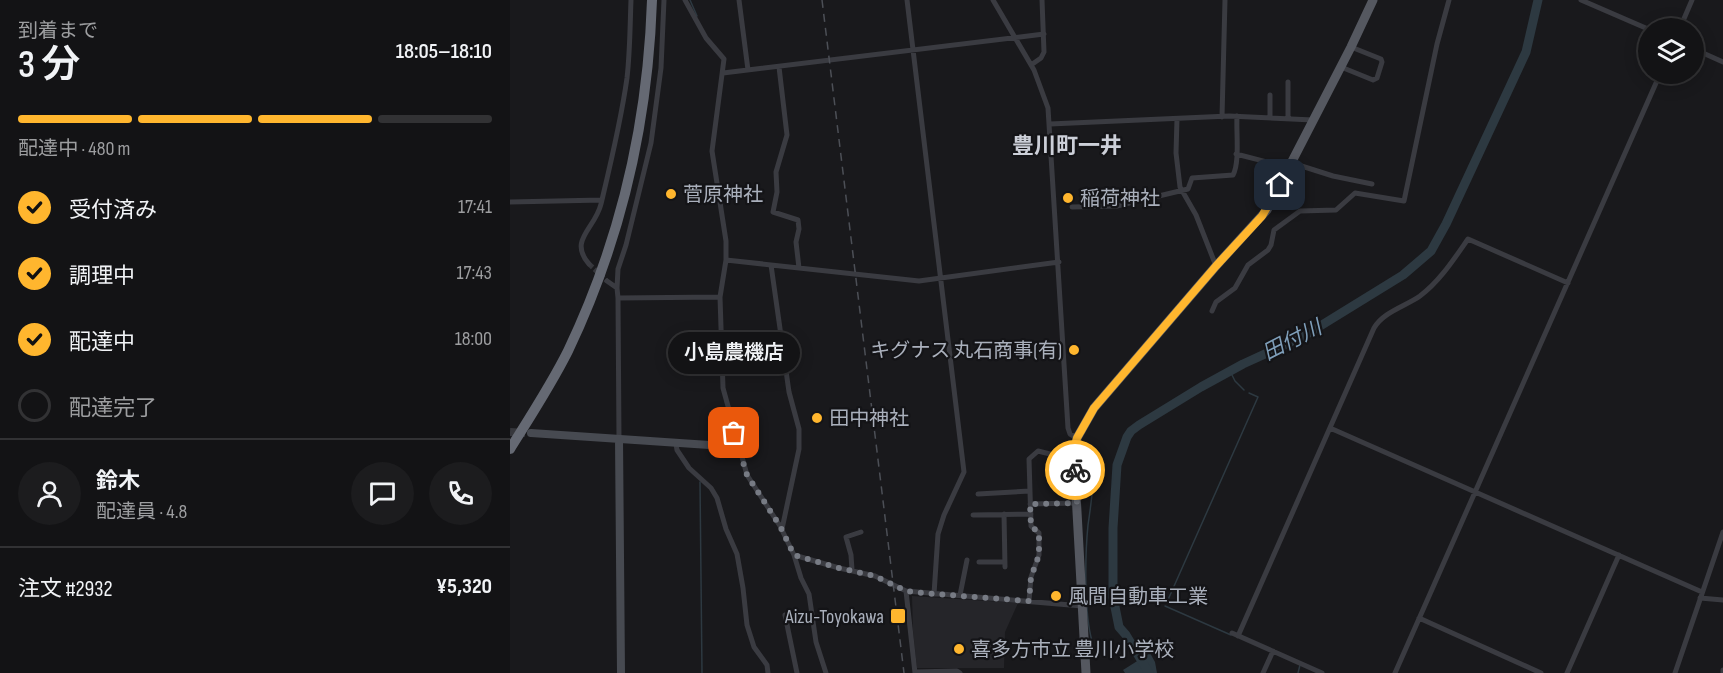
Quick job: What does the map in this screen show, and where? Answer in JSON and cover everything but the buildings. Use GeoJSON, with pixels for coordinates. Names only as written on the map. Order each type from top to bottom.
{"type":"FeatureCollection","features":[{"type":"Feature","properties":{"kind":"highway"},"geometry":{"type":"LineString","coordinates":[[510,441],[543,389],[577,320],[608,238],[625,180],[641,89],[646,0]]}},
{"type":"Feature","properties":{"kind":"highway"},"geometry":{"type":"LineString","coordinates":[[510,449],[567,353],[599,279],[613,239],[625,199],[642,121],[652,0]]}},
{"type":"Feature","properties":{"kind":"main road"},"geometry":{"type":"LineString","coordinates":[[1086,673],[1074,460],[1077,438],[1094,408],[1267,210],[1373,0]]}},
{"type":"Feature","properties":{"kind":"street"},"geometry":{"type":"LineString","coordinates":[[589,264],[580,250],[580,243],[598,214],[617,138],[627,77],[632,0]]}},
{"type":"Feature","properties":{"kind":"street"},"geometry":{"type":"LineString","coordinates":[[621,673],[618,269],[651,143],[661,68],[664,0]]}},
{"type":"Feature","properties":{"kind":"street"},"geometry":{"type":"LineString","coordinates":[[685,0],[706,38],[724,59],[712,151],[725,224],[726,260],[720,297],[723,388],[747,475],[782,529],[809,594],[819,657],[826,673]]}},
{"type":"Feature","properties":{"kind":"street"},"geometry":{"type":"LineString","coordinates":[[739,0],[748,70]]}},
{"type":"Feature","properties":{"kind":"street"},"geometry":{"type":"LineString","coordinates":[[907,0],[964,472],[944,515],[938,534],[934,594]]}},
{"type":"Feature","properties":{"kind":"street"},"geometry":{"type":"LineString","coordinates":[[993,0],[1031,65],[1046,100],[1050,124],[1068,428],[1070,434],[1077,438]]}},
{"type":"Feature","properties":{"kind":"street"},"geometry":{"type":"LineString","coordinates":[[1031,65],[1043,56],[1042,0]]}},
{"type":"Feature","properties":{"kind":"street"},"geometry":{"type":"LineString","coordinates":[[1222,117],[1225,0]]}},
{"type":"Feature","properties":{"kind":"street"},"geometry":{"type":"LineString","coordinates":[[1212,311],[1216,302],[1235,288],[1248,265],[1260,258],[1271,246],[1274,230],[1299,211],[1339,209],[1355,192],[1404,201],[1437,44],[1449,0]]}},
{"type":"Feature","properties":{"kind":"street"},"geometry":{"type":"LineString","coordinates":[[1581,0],[1638,25]]}},
{"type":"Feature","properties":{"kind":"street"},"geometry":{"type":"LineString","coordinates":[[1684,18],[1692,0]]}},
{"type":"Feature","properties":{"kind":"street"},"geometry":{"type":"LineString","coordinates":[[723,73],[1044,34]]}},
{"type":"Feature","properties":{"kind":"street"},"geometry":{"type":"LineString","coordinates":[[1341,67],[1373,80],[1377,78],[1381,59],[1351,47]]}},
{"type":"Feature","properties":{"kind":"street"},"geometry":{"type":"LineString","coordinates":[[1704,53],[1723,62]]}},
{"type":"Feature","properties":{"kind":"street"},"geometry":{"type":"LineString","coordinates":[[779,67],[787,135],[776,172],[777,190],[772,212],[798,220],[799,229],[796,242],[799,268]]}},
{"type":"Feature","properties":{"kind":"street"},"geometry":{"type":"LineString","coordinates":[[1288,82],[1288,118]]}},
{"type":"Feature","properties":{"kind":"street"},"geometry":{"type":"LineString","coordinates":[[1395,673],[1656,84]]}},
{"type":"Feature","properties":{"kind":"street"},"geometry":{"type":"LineString","coordinates":[[1270,96],[1270,118]]}},
{"type":"Feature","properties":{"kind":"street"},"geometry":{"type":"LineString","coordinates":[[1072,207],[1117,206],[1190,188],[1192,178],[1233,175],[1237,116]]}},
{"type":"Feature","properties":{"kind":"street"},"geometry":{"type":"LineString","coordinates":[[1050,124],[1237,116],[1313,120]]}},
{"type":"Feature","properties":{"kind":"street"},"geometry":{"type":"LineString","coordinates":[[1177,119],[1176,161],[1182,190],[1192,206],[1216,266]]}},
{"type":"Feature","properties":{"kind":"street"},"geometry":{"type":"LineString","coordinates":[[1236,154],[1372,184]]}},
{"type":"Feature","properties":{"kind":"street"},"geometry":{"type":"LineString","coordinates":[[510,202],[602,200]]}},
{"type":"Feature","properties":{"kind":"street"},"geometry":{"type":"LineString","coordinates":[[1238,636],[1377,323],[1421,295],[1444,273],[1466,240],[1470,239],[1568,283]]}},
{"type":"Feature","properties":{"kind":"street"},"geometry":{"type":"LineString","coordinates":[[726,260],[913,280],[1059,262]]}},
{"type":"Feature","properties":{"kind":"street"},"geometry":{"type":"LineString","coordinates":[[771,265],[789,392],[799,429],[799,449],[791,476],[782,529]]}},
{"type":"Feature","properties":{"kind":"street"},"geometry":{"type":"LineString","coordinates":[[607,281],[617,288]]}},
{"type":"Feature","properties":{"kind":"street"},"geometry":{"type":"LineString","coordinates":[[618,298],[720,297]]}},
{"type":"Feature","properties":{"kind":"street"},"geometry":{"type":"LineString","coordinates":[[1330,428],[1619,555],[1701,595],[1723,600]]}},
{"type":"Feature","properties":{"kind":"street"},"geometry":{"type":"LineString","coordinates":[[531,433],[739,447]]}},
{"type":"Feature","properties":{"kind":"street"},"geometry":{"type":"LineString","coordinates":[[676,444],[677,450],[689,468],[711,488],[717,498],[726,529],[737,554],[748,629],[754,646],[767,665],[768,673]]}},
{"type":"Feature","properties":{"kind":"street"},"geometry":{"type":"LineString","coordinates":[[1029,601],[1031,577],[1039,551],[1039,533],[1031,526],[1030,457],[1038,451],[1074,460]]}},
{"type":"Feature","properties":{"kind":"street"},"geometry":{"type":"LineString","coordinates":[[978,494],[1030,491]]}},
{"type":"Feature","properties":{"kind":"street"},"geometry":{"type":"LineString","coordinates":[[1030,504],[1077,503]]}},
{"type":"Feature","properties":{"kind":"street"},"geometry":{"type":"LineString","coordinates":[[979,562],[1005,564],[1004,514]]}},
{"type":"Feature","properties":{"kind":"street"},"geometry":{"type":"LineString","coordinates":[[972,515],[1031,514]]}},
{"type":"Feature","properties":{"kind":"street"},"geometry":{"type":"LineString","coordinates":[[852,570],[846,537],[861,532]]}},
{"type":"Feature","properties":{"kind":"street"},"geometry":{"type":"LineString","coordinates":[[1675,673],[1723,532]]}},
{"type":"Feature","properties":{"kind":"street"},"geometry":{"type":"LineString","coordinates":[[794,555],[875,576],[906,591],[1083,606]]}},
{"type":"Feature","properties":{"kind":"street"},"geometry":{"type":"LineString","coordinates":[[1567,673],[1619,555]]}},
{"type":"Feature","properties":{"kind":"street"},"geometry":{"type":"LineString","coordinates":[[960,595],[967,560]]}},
{"type":"Feature","properties":{"kind":"street"},"geometry":{"type":"LineString","coordinates":[[906,591],[915,673],[957,671],[960,673]]}},
{"type":"Feature","properties":{"kind":"street"},"geometry":{"type":"LineString","coordinates":[[785,615],[797,673]]}},
{"type":"Feature","properties":{"kind":"street"},"geometry":{"type":"LineString","coordinates":[[1419,618],[1541,673]]}},
{"type":"Feature","properties":{"kind":"street"},"geometry":{"type":"LineString","coordinates":[[1232,633],[1322,673]]}},
{"type":"Feature","properties":{"kind":"street"},"geometry":{"type":"LineString","coordinates":[[1263,673],[1272,651]]}},
{"type":"Feature","properties":{"kind":"shaded area","name":"喜多方市立 豊川小学校"},"geometry":{"type":"Polygon","coordinates":[[[912,596],[1018,603],[1005,632],[1004,668],[917,668],[912,596]]]}},
{"type":"Feature","properties":{"kind":"shaded area"},"geometry":{"type":"Polygon","coordinates":[[[1150,653],[1157,673],[1125,673],[1123,670],[1150,653]]]}},
{"type":"Feature","properties":{"kind":"waterway"},"geometry":{"type":"LineString","coordinates":[[690,0],[697,16]]}},
{"type":"Feature","properties":{"kind":"waterway","name":"田付川"},"geometry":{"type":"LineString","coordinates":[[1149,673],[1119,627],[1113,597],[1113,528],[1117,465],[1127,437],[1139,425],[1201,387],[1243,364],[1304,336],[1403,275],[1431,251],[1446,224],[1526,52],[1538,0]]}},
{"type":"Feature","properties":{"kind":"waterway"},"geometry":{"type":"LineString","coordinates":[[1230,371],[1235,381],[1244,390]]}},
{"type":"Feature","properties":{"kind":"waterway"},"geometry":{"type":"LineString","coordinates":[[1167,602],[1258,397],[1249,393]]}},
{"type":"Feature","properties":{"kind":"waterway"},"geometry":{"type":"LineString","coordinates":[[1092,641],[1086,600],[1086,568],[1094,465]]}},
{"type":"Feature","properties":{"kind":"waterway"},"geometry":{"type":"LineString","coordinates":[[700,482],[702,673]]}},
{"type":"Feature","properties":{"kind":"waterway"},"geometry":{"type":"LineString","coordinates":[[1165,606],[1231,635]]}},
{"type":"Feature","properties":{"kind":"waterway"},"geometry":{"type":"LineString","coordinates":[[1298,673],[1300,665]]}},
{"type":"Feature","properties":{"kind":"tunnel"},"geometry":{"type":"LineString","coordinates":[[589,264],[607,281]]}},
{"type":"Feature","properties":{"kind":"tunnel"},"geometry":{"type":"LineString","coordinates":[[510,432],[525,433]]}},
{"type":"Feature","properties":{"kind":"railway"},"geometry":{"type":"LineString","coordinates":[[822,0],[904,673]]}},
{"type":"Feature","properties":{"kind":"way so far"},"geometry":{"type":"LineString","coordinates":[[734,433],[747,475],[780,526],[794,555],[875,576],[906,591],[922,593],[1029,601],[1031,577],[1039,555],[1039,533],[1031,526],[1030,504],[1077,503],[1075,470]]}},
{"type":"Feature","properties":{"kind":"place","name":"菅原神社"},"geometry":{"type":"Point","coordinates":[671,194]}},
{"type":"Feature","properties":{"kind":"place","name":"稲荷神社"},"geometry":{"type":"Point","coordinates":[1068,198]}},
{"type":"Feature","properties":{"kind":"place","name":"キグナス 丸石商事(有)"},"geometry":{"type":"Point","coordinates":[1074,350]}},
{"type":"Feature","properties":{"kind":"place","name":"田中神社"},"geometry":{"type":"Point","coordinates":[817,418]}},
{"type":"Feature","properties":{"kind":"place","name":"小島農機店"},"geometry":{"type":"Point","coordinates":[734,433]}},
{"type":"Feature","properties":{"kind":"place","name":"風間自動車工業"},"geometry":{"type":"Point","coordinates":[1056,596]}},
{"type":"Feature","properties":{"kind":"place","name":"Aizu-Toyokawa"},"geometry":{"type":"Point","coordinates":[898,616]}},
{"type":"Feature","properties":{"kind":"place","name":"喜多方市立 豊川小学校"},"geometry":{"type":"Point","coordinates":[959,649]}},
{"type":"Feature","properties":{"kind":"district","name":"豊川町一井"},"geometry":{"type":"Point","coordinates":[1067,145]}},
{"type":"Feature","properties":{"kind":"route"},"geometry":{"type":"LineString","coordinates":[[1075,470],[1074,450],[1077,438],[1094,408],[1262,216],[1280,185]]}}]}
